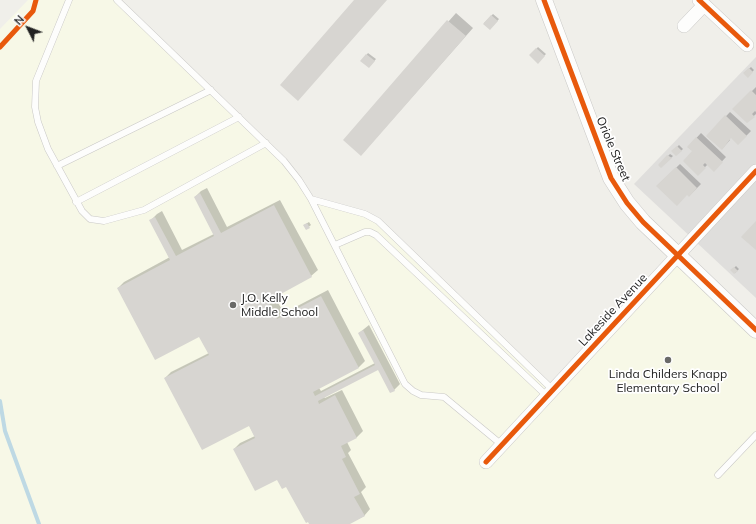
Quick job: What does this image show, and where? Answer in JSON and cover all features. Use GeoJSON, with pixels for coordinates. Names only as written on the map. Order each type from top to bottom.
{"type":"FeatureCollection","features":[{"type":"Feature","properties":{"kind":"street","name":"Oriole Street"},"geometry":{"type":"LineString","coordinates":[[544,0],[611,178],[627,203],[643,222],[756,330]]}},
{"type":"Feature","properties":{"kind":"street"},"geometry":{"type":"LineString","coordinates":[[684,26],[701,2],[747,46]]}},
{"type":"Feature","properties":{"kind":"street","name":"Lakeside Avenue"},"geometry":{"type":"LineString","coordinates":[[486,462],[756,171]]}},
{"type":"Feature","properties":{"kind":"lane"},"geometry":{"type":"LineString","coordinates":[[69,0],[36,81],[35,108],[38,122],[48,149],[76,202],[90,219],[104,221],[144,210],[266,143]]}},
{"type":"Feature","properties":{"kind":"lane"},"geometry":{"type":"LineString","coordinates":[[117,0],[284,160],[300,180],[311,198],[405,384],[413,391],[421,395],[444,397],[502,445]]}},
{"type":"Feature","properties":{"kind":"lane"},"geometry":{"type":"LineString","coordinates":[[57,166],[211,90]]}},
{"type":"Feature","properties":{"kind":"lane"},"geometry":{"type":"LineString","coordinates":[[76,202],[239,117]]}},
{"type":"Feature","properties":{"kind":"lane"},"geometry":{"type":"LineString","coordinates":[[311,198],[365,214],[378,220],[550,393]]}},
{"type":"Feature","properties":{"kind":"lane"},"geometry":{"type":"LineString","coordinates":[[335,245],[365,232],[370,232],[376,235],[550,393]]}},
{"type":"Feature","properties":{"kind":"lane"},"geometry":{"type":"LineString","coordinates":[[718,474],[756,435]]}},
{"type":"Feature","properties":{"kind":"shaded area","name":"J.O. Kelly Middle School"},"geometry":{"type":"Polygon","coordinates":[[[28,0],[117,0],[284,161],[311,198],[378,221],[553,389],[677,255],[756,330],[756,524],[0,524],[0,29],[28,0]]]}},
{"type":"Feature","properties":{"kind":"shaded area"},"geometry":{"type":"Polygon","coordinates":[[[756,57],[756,298],[634,184],[756,57]]]}},
{"type":"Feature","properties":{"kind":"building"},"geometry":{"type":"Polygon","coordinates":[[[354,0],[387,0],[298,101],[280,85],[354,0]]]}},
{"type":"Feature","properties":{"kind":"building"},"geometry":{"type":"Polygon","coordinates":[[[491,15],[498,21],[490,30],[483,24],[491,15]]]}},
{"type":"Feature","properties":{"kind":"building"},"geometry":{"type":"Polygon","coordinates":[[[447,20],[466,36],[361,156],[343,140],[447,20]]]}},
{"type":"Feature","properties":{"kind":"building"},"geometry":{"type":"Polygon","coordinates":[[[536,48],[545,56],[538,64],[529,55],[536,48]]]}},
{"type":"Feature","properties":{"kind":"building"},"geometry":{"type":"Polygon","coordinates":[[[366,54],[375,61],[369,68],[360,61],[366,54]]]}},
{"type":"Feature","properties":{"kind":"building"},"geometry":{"type":"Polygon","coordinates":[[[749,68],[753,72],[748,78],[743,73],[749,68]]]}},
{"type":"Feature","properties":{"kind":"building"},"geometry":{"type":"Polygon","coordinates":[[[751,90],[756,95],[756,112],[755,111],[752,114],[755,117],[747,123],[732,109],[751,90]]]}},
{"type":"Feature","properties":{"kind":"building"},"geometry":{"type":"Polygon","coordinates":[[[725,115],[747,136],[738,145],[731,138],[722,150],[706,136],[725,115]]]}},
{"type":"Feature","properties":{"kind":"building"},"geometry":{"type":"Polygon","coordinates":[[[696,137],[723,162],[714,172],[705,163],[703,165],[706,168],[698,176],[683,161],[692,151],[687,147],[696,137]]]}},
{"type":"Feature","properties":{"kind":"building"},"geometry":{"type":"Polygon","coordinates":[[[677,146],[682,151],[676,156],[671,151],[677,146]]]}},
{"type":"Feature","properties":{"kind":"building"},"geometry":{"type":"Polygon","coordinates":[[[667,155],[672,158],[661,168],[658,165],[667,155]]]}},
{"type":"Feature","properties":{"kind":"building"},"geometry":{"type":"Polygon","coordinates":[[[676,167],[697,188],[689,197],[687,195],[677,206],[656,186],[676,167]]]}},
{"type":"Feature","properties":{"kind":"building"},"geometry":{"type":"Polygon","coordinates":[[[200,193],[221,233],[274,205],[312,277],[268,301],[277,319],[321,296],[359,368],[313,392],[315,396],[375,365],[358,333],[363,330],[395,391],[390,393],[378,370],[318,401],[319,404],[335,395],[357,438],[341,446],[346,457],[342,459],[360,494],[354,497],[365,516],[350,524],[306,523],[286,487],[282,489],[277,480],[255,491],[233,449],[255,438],[249,426],[202,450],[164,378],[209,355],[199,337],[155,360],[117,288],[170,260],[149,220],[155,217],[176,256],[214,236],[194,197],[200,193]]]}},
{"type":"Feature","properties":{"kind":"building"},"geometry":{"type":"Polygon","coordinates":[[[756,221],[756,250],[741,237],[756,221]]]}},
{"type":"Feature","properties":{"kind":"building"},"geometry":{"type":"Polygon","coordinates":[[[307,223],[310,228],[306,230],[303,225],[307,223]]]}},
{"type":"Feature","properties":{"kind":"building"},"geometry":{"type":"Polygon","coordinates":[[[734,267],[738,271],[734,274],[730,270],[734,267]]]}},
{"type":"Feature","properties":{"kind":"waterway"},"geometry":{"type":"LineString","coordinates":[[0,401],[5,431],[39,524]]}},
{"type":"Feature","properties":{"kind":"cycle path"},"geometry":{"type":"LineString","coordinates":[[0,47],[33,11],[36,0]]}},
{"type":"Feature","properties":{"kind":"cycle path"},"geometry":{"type":"LineString","coordinates":[[544,0],[611,178],[627,203],[643,222],[756,330]]}},
{"type":"Feature","properties":{"kind":"cycle path"},"geometry":{"type":"LineString","coordinates":[[699,0],[747,45]]}},
{"type":"Feature","properties":{"kind":"cycle path"},"geometry":{"type":"LineString","coordinates":[[486,462],[756,171]]}},
{"type":"Feature","properties":{"kind":"place","name":"J.O. Kelly Middle School"},"geometry":{"type":"Point","coordinates":[233,305]}},
{"type":"Feature","properties":{"kind":"place","name":"Linda Childers Knapp Elementary School"},"geometry":{"type":"Point","coordinates":[668,360]}}]}
